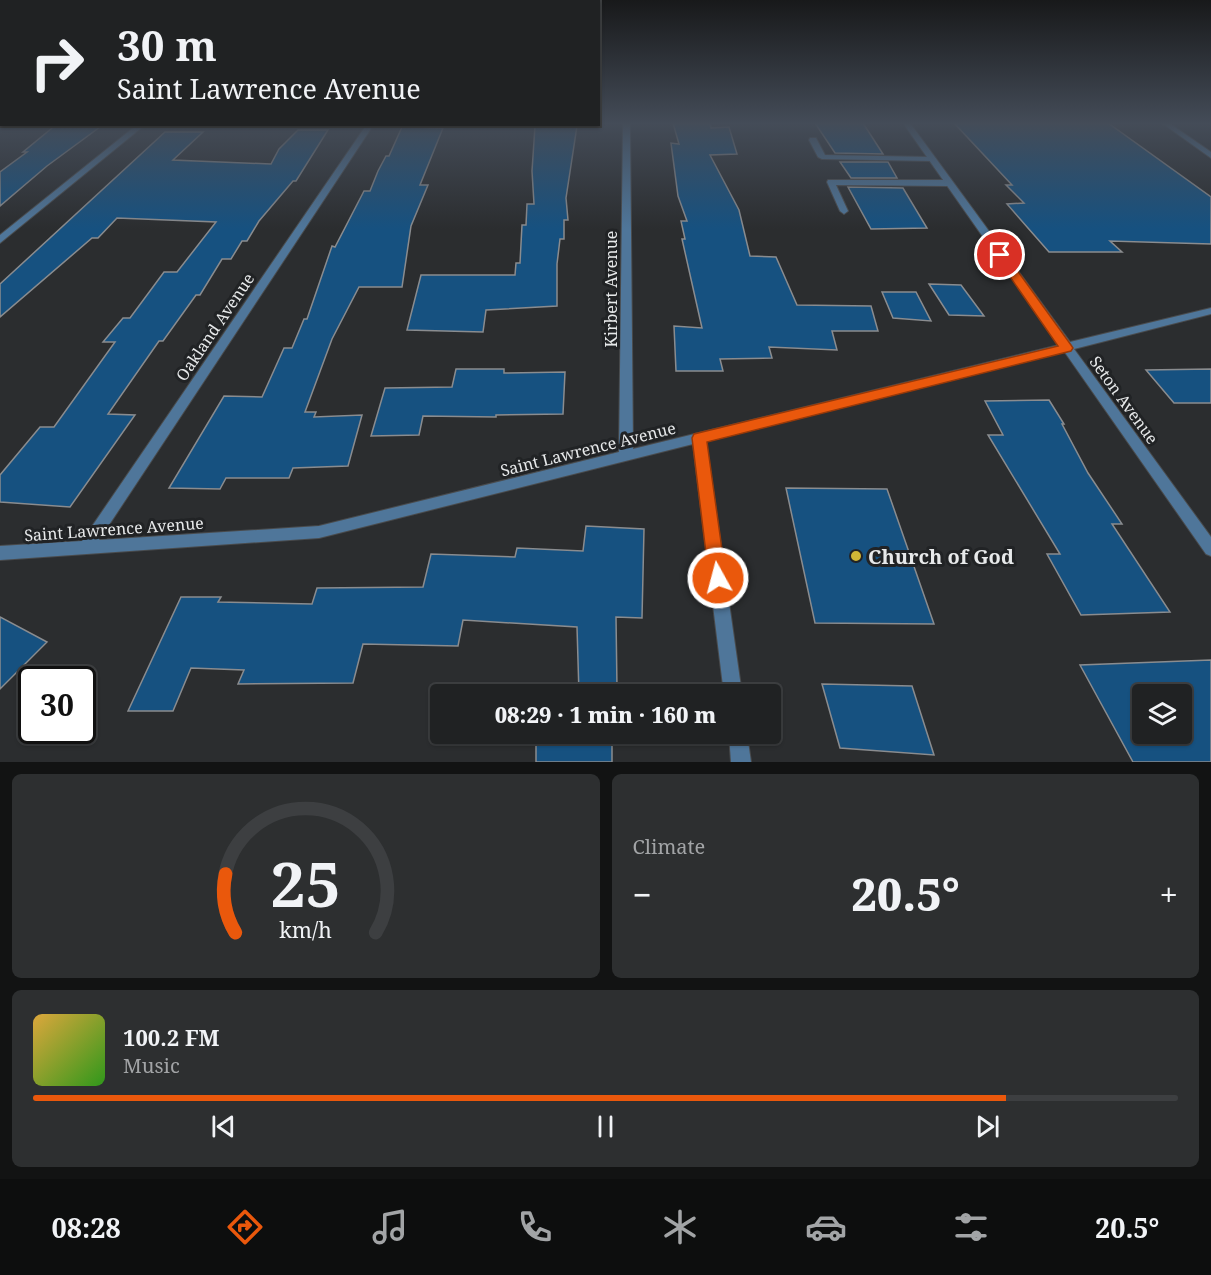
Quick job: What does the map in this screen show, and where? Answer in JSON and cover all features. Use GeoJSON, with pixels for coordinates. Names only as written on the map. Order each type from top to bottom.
{"type":"FeatureCollection","features":[{"type":"Feature","properties":{"kind":"street"},"geometry":{"type":"LineString","coordinates":[[0,240],[100,159]]}},
{"type":"Feature","properties":{"kind":"street","name":"Oakland Avenue"},"geometry":{"type":"LineString","coordinates":[[86,547],[348,159]]}},
{"type":"Feature","properties":{"kind":"street","name":"Kirbert Avenue"},"geometry":{"type":"LineString","coordinates":[[626,159],[626,456]]}},
{"type":"Feature","properties":{"kind":"street"},"geometry":{"type":"LineString","coordinates":[[917,159],[933,159]]}},
{"type":"Feature","properties":{"kind":"street","name":"Seton Avenue"},"geometry":{"type":"LineString","coordinates":[[933,159],[1211,549]]}},
{"type":"Feature","properties":{"kind":"street"},"geometry":{"type":"LineString","coordinates":[[844,211],[831,182],[949,183]]}},
{"type":"Feature","properties":{"kind":"street","name":"Saint Lawrence Avenue"},"geometry":{"type":"LineString","coordinates":[[0,554],[319,531],[1211,312]]}},
{"type":"Feature","properties":{"kind":"street"},"geometry":{"type":"LineString","coordinates":[[699,438],[732,684]]}},
{"type":"Feature","properties":{"kind":"street"},"geometry":{"type":"LineString","coordinates":[[739,744],[741,762]]}},
{"type":"Feature","properties":{"kind":"building"},"geometry":{"type":"Polygon","coordinates":[[[18,159],[57,159],[0,206],[0,172],[18,159]]]}},
{"type":"Feature","properties":{"kind":"building"},"geometry":{"type":"Polygon","coordinates":[[[136,159],[271,164],[274,159],[310,159],[296,181],[293,181],[259,221],[247,241],[242,241],[231,259],[222,259],[200,295],[196,295],[163,341],[159,341],[108,414],[135,415],[70,507],[0,502],[0,475],[40,427],[54,427],[115,342],[103,342],[123,318],[130,318],[164,272],[177,272],[216,222],[117,218],[98,238],[92,238],[0,317],[0,284],[136,159]]]}},
{"type":"Feature","properties":{"kind":"building"},"geometry":{"type":"Polygon","coordinates":[[[385,159],[431,159],[420,185],[428,185],[411,226],[402,287],[359,287],[332,339],[305,412],[316,412],[314,417],[362,415],[348,466],[293,468],[289,478],[226,478],[220,489],[169,488],[224,396],[262,397],[284,348],[292,348],[304,319],[307,319],[332,246],[335,247],[364,191],[370,191],[385,159]]]}},
{"type":"Feature","properties":{"kind":"building"},"geometry":{"type":"Polygon","coordinates":[[[533,159],[572,159],[566,198],[568,220],[564,220],[564,239],[560,239],[557,264],[557,306],[486,310],[483,332],[407,330],[421,275],[515,275],[516,263],[520,263],[522,225],[526,225],[527,204],[534,204],[533,159]]]}},
{"type":"Feature","properties":{"kind":"building"},"geometry":{"type":"Polygon","coordinates":[[[673,159],[712,159],[739,210],[750,256],[776,257],[797,305],[871,306],[878,331],[832,331],[837,350],[769,347],[772,358],[720,359],[723,371],[676,371],[674,326],[702,328],[682,239],[685,239],[681,221],[687,221],[678,196],[673,159]]]}},
{"type":"Feature","properties":{"kind":"building"},"geometry":{"type":"Polygon","coordinates":[[[987,159],[1157,159],[1211,197],[1211,244],[1110,241],[1122,252],[1049,252],[1007,204],[1024,203],[1006,185],[1012,185],[987,159]]]}},
{"type":"Feature","properties":{"kind":"building"},"geometry":{"type":"Polygon","coordinates":[[[840,162],[888,162],[897,178],[851,178],[840,162]]]}},
{"type":"Feature","properties":{"kind":"building"},"geometry":{"type":"Polygon","coordinates":[[[848,187],[903,188],[927,228],[871,229],[848,187]]]}},
{"type":"Feature","properties":{"kind":"building"},"geometry":{"type":"Polygon","coordinates":[[[929,284],[961,285],[984,316],[949,315],[929,284]]]}},
{"type":"Feature","properties":{"kind":"building"},"geometry":{"type":"Polygon","coordinates":[[[882,292],[916,292],[931,321],[893,318],[882,292]]]}},
{"type":"Feature","properties":{"kind":"building"},"geometry":{"type":"Polygon","coordinates":[[[456,369],[504,369],[504,373],[565,372],[563,414],[496,415],[496,417],[423,416],[419,435],[371,436],[385,388],[452,387],[456,369]]]}},
{"type":"Feature","properties":{"kind":"building"},"geometry":{"type":"Polygon","coordinates":[[[1211,369],[1211,403],[1174,403],[1146,370],[1211,369]]]}},
{"type":"Feature","properties":{"kind":"building"},"geometry":{"type":"Polygon","coordinates":[[[1049,400],[1064,424],[1062,424],[1088,473],[1122,524],[1112,524],[1170,612],[1081,615],[1047,554],[1060,554],[988,435],[1003,435],[985,401],[1049,400]]]}},
{"type":"Feature","properties":{"kind":"building","name":"Church of God"},"geometry":{"type":"Polygon","coordinates":[[[786,488],[887,489],[934,624],[815,623],[786,488]]]}},
{"type":"Feature","properties":{"kind":"building"},"geometry":{"type":"Polygon","coordinates":[[[586,526],[644,529],[642,618],[616,617],[617,684],[579,684],[577,627],[463,620],[458,646],[363,644],[353,683],[238,684],[244,670],[191,668],[173,711],[128,711],[181,597],[221,597],[218,602],[312,604],[317,588],[423,587],[431,554],[515,557],[517,548],[583,551],[586,526]]]}},
{"type":"Feature","properties":{"kind":"building"},"geometry":{"type":"Polygon","coordinates":[[[0,617],[47,642],[23,666],[18,666],[18,671],[0,689],[0,617]]]}},
{"type":"Feature","properties":{"kind":"building"},"geometry":{"type":"Polygon","coordinates":[[[1211,660],[1211,762],[1133,762],[1080,665],[1211,660]]]}},
{"type":"Feature","properties":{"kind":"building"},"geometry":{"type":"Polygon","coordinates":[[[822,684],[912,686],[934,755],[840,748],[822,684]]]}},
{"type":"Feature","properties":{"kind":"building"},"geometry":{"type":"Polygon","coordinates":[[[536,744],[612,744],[612,762],[536,762],[536,744]]]}},
{"type":"Feature","properties":{"kind":"place","name":"Church of God"},"geometry":{"type":"Point","coordinates":[856,556]}},
{"type":"Feature","properties":{"kind":"route"},"geometry":{"type":"LineString","coordinates":[[718,578],[699,438],[1066,348],[1000,255]]}}]}
